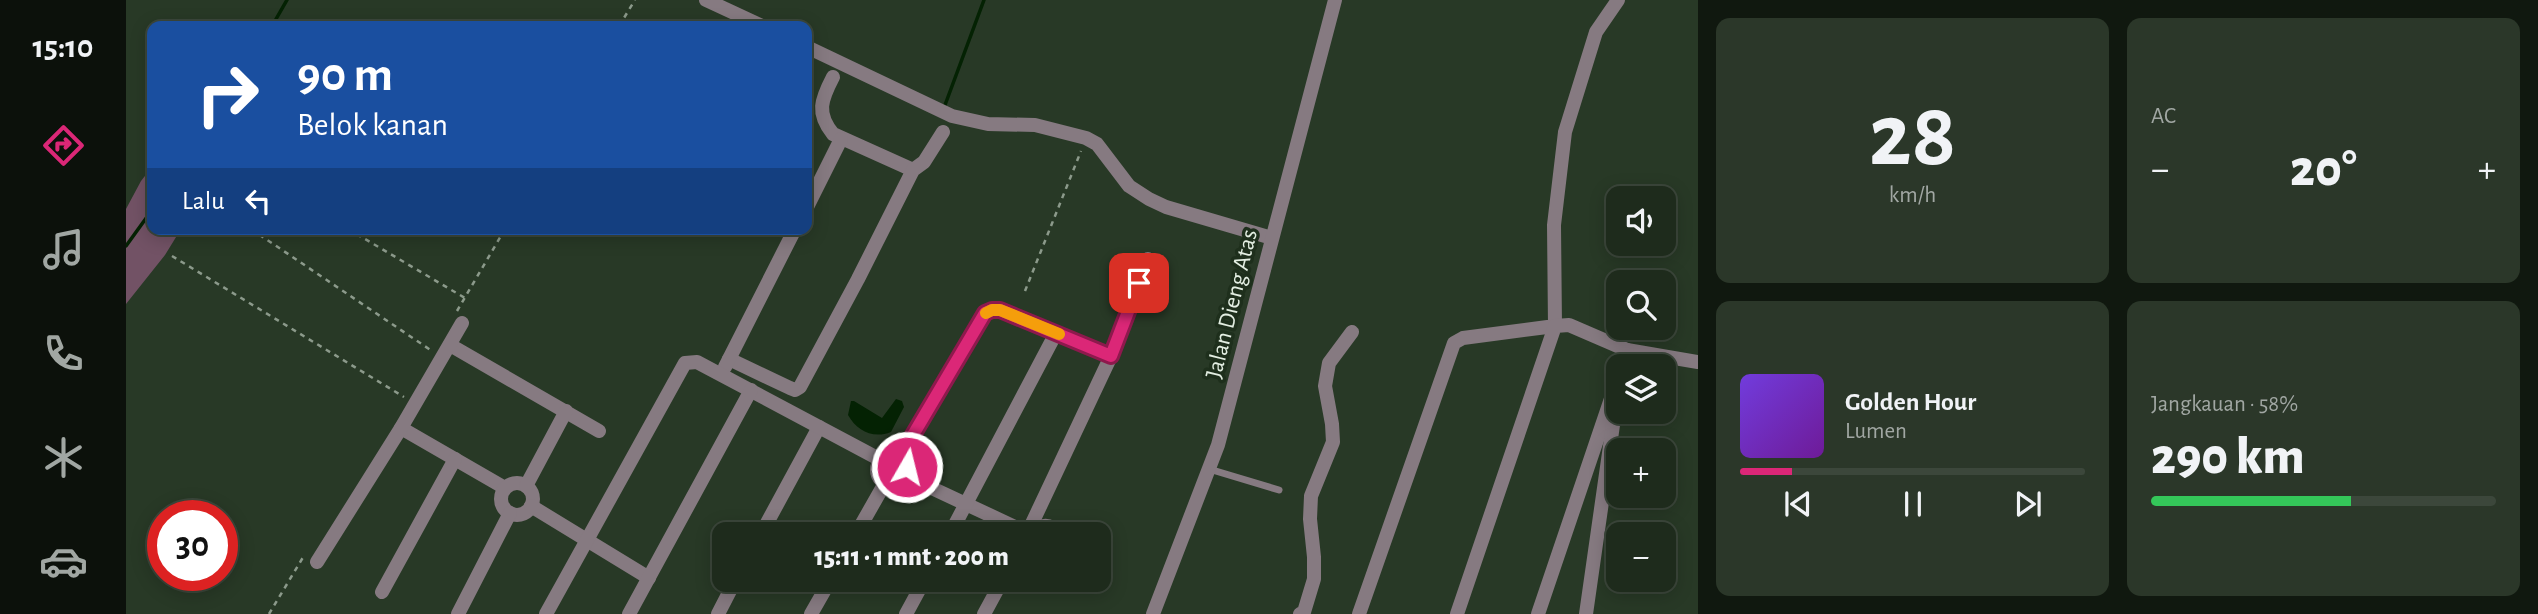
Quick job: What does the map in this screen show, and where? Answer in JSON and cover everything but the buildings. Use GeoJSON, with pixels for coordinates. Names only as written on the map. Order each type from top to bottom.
{"type":"FeatureCollection","features":[{"type":"Feature","properties":{"kind":"street"},"geometry":{"type":"LineString","coordinates":[[706,0],[751,21]]}},
{"type":"Feature","properties":{"kind":"street","name":"Jalan Dieng Atas"},"geometry":{"type":"LineString","coordinates":[[1153,614],[1209,469],[1235,384],[1335,0]]}},
{"type":"Feature","properties":{"kind":"street"},"geometry":{"type":"LineString","coordinates":[[1457,614],[1555,326],[1554,225],[1565,132],[1596,32],[1618,0]]}},
{"type":"Feature","properties":{"kind":"street"},"geometry":{"type":"LineString","coordinates":[[812,49],[952,116],[988,124],[1035,125],[1086,138],[1097,144],[1129,186],[1149,199],[1166,207],[1272,238]]}},
{"type":"Feature","properties":{"kind":"street"},"geometry":{"type":"LineString","coordinates":[[833,77],[822,102],[821,112],[833,134],[912,170]]}},
{"type":"Feature","properties":{"kind":"street"},"geometry":{"type":"LineString","coordinates":[[729,359],[795,390],[800,387],[859,279],[912,170],[925,162],[943,132]]}},
{"type":"Feature","properties":{"kind":"street"},"geometry":{"type":"LineString","coordinates":[[812,197],[841,139]]}},
{"type":"Feature","properties":{"kind":"street"},"geometry":{"type":"LineString","coordinates":[[721,374],[792,235]]}},
{"type":"Feature","properties":{"kind":"street"},"geometry":{"type":"LineString","coordinates":[[1035,522],[1111,356],[1148,259]]}},
{"type":"Feature","properties":{"kind":"street"},"geometry":{"type":"LineString","coordinates":[[900,457],[985,313],[1000,310],[1111,356]]}},
{"type":"Feature","properties":{"kind":"street"},"geometry":{"type":"LineString","coordinates":[[317,562],[450,345],[458,319]]}},
{"type":"Feature","properties":{"kind":"street"},"geometry":{"type":"LineString","coordinates":[[1359,614],[1454,343],[1463,338],[1569,325],[1627,350],[1698,362]]}},
{"type":"Feature","properties":{"kind":"street"},"geometry":{"type":"LineString","coordinates":[[1306,613],[1314,579],[1311,496],[1333,442],[1325,386],[1329,363],[1353,332]]}},
{"type":"Feature","properties":{"kind":"street"},"geometry":{"type":"LineString","coordinates":[[957,522],[1056,333]]}},
{"type":"Feature","properties":{"kind":"street"},"geometry":{"type":"LineString","coordinates":[[450,345],[599,431]]}},
{"type":"Feature","properties":{"kind":"street"},"geometry":{"type":"LineString","coordinates":[[1626,354],[1627,350]]}},
{"type":"Feature","properties":{"kind":"street"},"geometry":{"type":"LineString","coordinates":[[546,614],[685,363],[697,362],[881,460]]}},
{"type":"Feature","properties":{"kind":"street"},"geometry":{"type":"LineString","coordinates":[[629,614],[751,390]]}},
{"type":"Feature","properties":{"kind":"street"},"geometry":{"type":"LineString","coordinates":[[526,486],[566,411]]}},
{"type":"Feature","properties":{"kind":"street"},"geometry":{"type":"LineString","coordinates":[[1538,614],[1606,413]]}},
{"type":"Feature","properties":{"kind":"street"},"geometry":{"type":"LineString","coordinates":[[1586,614],[1613,424]]}},
{"type":"Feature","properties":{"kind":"street"},"geometry":{"type":"LineString","coordinates":[[768,522],[819,427]]}},
{"type":"Feature","properties":{"kind":"street"},"geometry":{"type":"LineString","coordinates":[[401,428],[505,488]]}},
{"type":"Feature","properties":{"kind":"street"},"geometry":{"type":"LineString","coordinates":[[888,455],[900,457],[906,463],[906,476],[895,484],[885,483],[877,470],[881,460],[888,455]]}},
{"type":"Feature","properties":{"kind":"street"},"geometry":{"type":"LineString","coordinates":[[383,592],[455,459]]}},
{"type":"Feature","properties":{"kind":"street"},"geometry":{"type":"LineString","coordinates":[[906,476],[1007,522]]}},
{"type":"Feature","properties":{"kind":"street"},"geometry":{"type":"LineString","coordinates":[[863,522],[885,483]]}},
{"type":"Feature","properties":{"kind":"street"},"geometry":{"type":"LineString","coordinates":[[513,484],[526,486],[532,493],[531,506],[520,515],[510,513],[501,502],[505,488],[513,484]]}},
{"type":"Feature","properties":{"kind":"street"},"geometry":{"type":"LineString","coordinates":[[531,506],[649,578]]}},
{"type":"Feature","properties":{"kind":"street"},"geometry":{"type":"LineString","coordinates":[[458,614],[510,513]]}},
{"type":"Feature","properties":{"kind":"street"},"geometry":{"type":"LineString","coordinates":[[718,614],[729,592]]}},
{"type":"Feature","properties":{"kind":"street"},"geometry":{"type":"LineString","coordinates":[[811,614],[824,592]]}},
{"type":"Feature","properties":{"kind":"street"},"geometry":{"type":"LineString","coordinates":[[906,614],[918,592]]}},
{"type":"Feature","properties":{"kind":"street"},"geometry":{"type":"LineString","coordinates":[[984,614],[996,592]]}},
{"type":"Feature","properties":{"kind":"lane"},"geometry":{"type":"LineString","coordinates":[[1209,469],[1279,490]]}},
{"type":"Feature","properties":{"kind":"path"},"geometry":{"type":"LineString","coordinates":[[622,21],[635,0]]}},
{"type":"Feature","properties":{"kind":"path"},"geometry":{"type":"LineString","coordinates":[[1025,291],[1086,138]]}},
{"type":"Feature","properties":{"kind":"path"},"geometry":{"type":"LineString","coordinates":[[260,235],[432,351]]}},
{"type":"Feature","properties":{"kind":"path"},"geometry":{"type":"LineString","coordinates":[[358,235],[465,298]]}},
{"type":"Feature","properties":{"kind":"path"},"geometry":{"type":"LineString","coordinates":[[458,319],[465,298],[502,235]]}},
{"type":"Feature","properties":{"kind":"path"},"geometry":{"type":"LineString","coordinates":[[172,256],[404,397]]}},
{"type":"Feature","properties":{"kind":"path"},"geometry":{"type":"LineString","coordinates":[[269,614],[311,544]]}},
{"type":"Feature","properties":{"kind":"shaded area"},"geometry":{"type":"Polygon","coordinates":[[[147,173],[147,235],[177,235],[126,304],[126,209],[147,173]]]}},
{"type":"Feature","properties":{"kind":"shaded area"},"geometry":{"type":"Polygon","coordinates":[[[896,399],[902,401],[904,407],[891,432],[878,435],[866,432],[848,415],[851,401],[854,401],[882,418],[896,399]]]}},
{"type":"Feature","properties":{"kind":"waterway"},"geometry":{"type":"LineString","coordinates":[[275,21],[287,0]]}},
{"type":"Feature","properties":{"kind":"waterway"},"geometry":{"type":"LineString","coordinates":[[945,105],[984,0]]}},
{"type":"Feature","properties":{"kind":"waterway"},"geometry":{"type":"LineString","coordinates":[[126,246],[147,217]]}},
{"type":"Feature","properties":{"kind":"slow traffic"},"geometry":{"type":"LineString","coordinates":[[986,313],[1000,310],[1059,334]]}},
{"type":"Feature","properties":{"kind":"route"},"geometry":{"type":"LineString","coordinates":[[907,467],[900,457],[985,313],[1000,310],[1111,356],[1139,283]]}}]}
